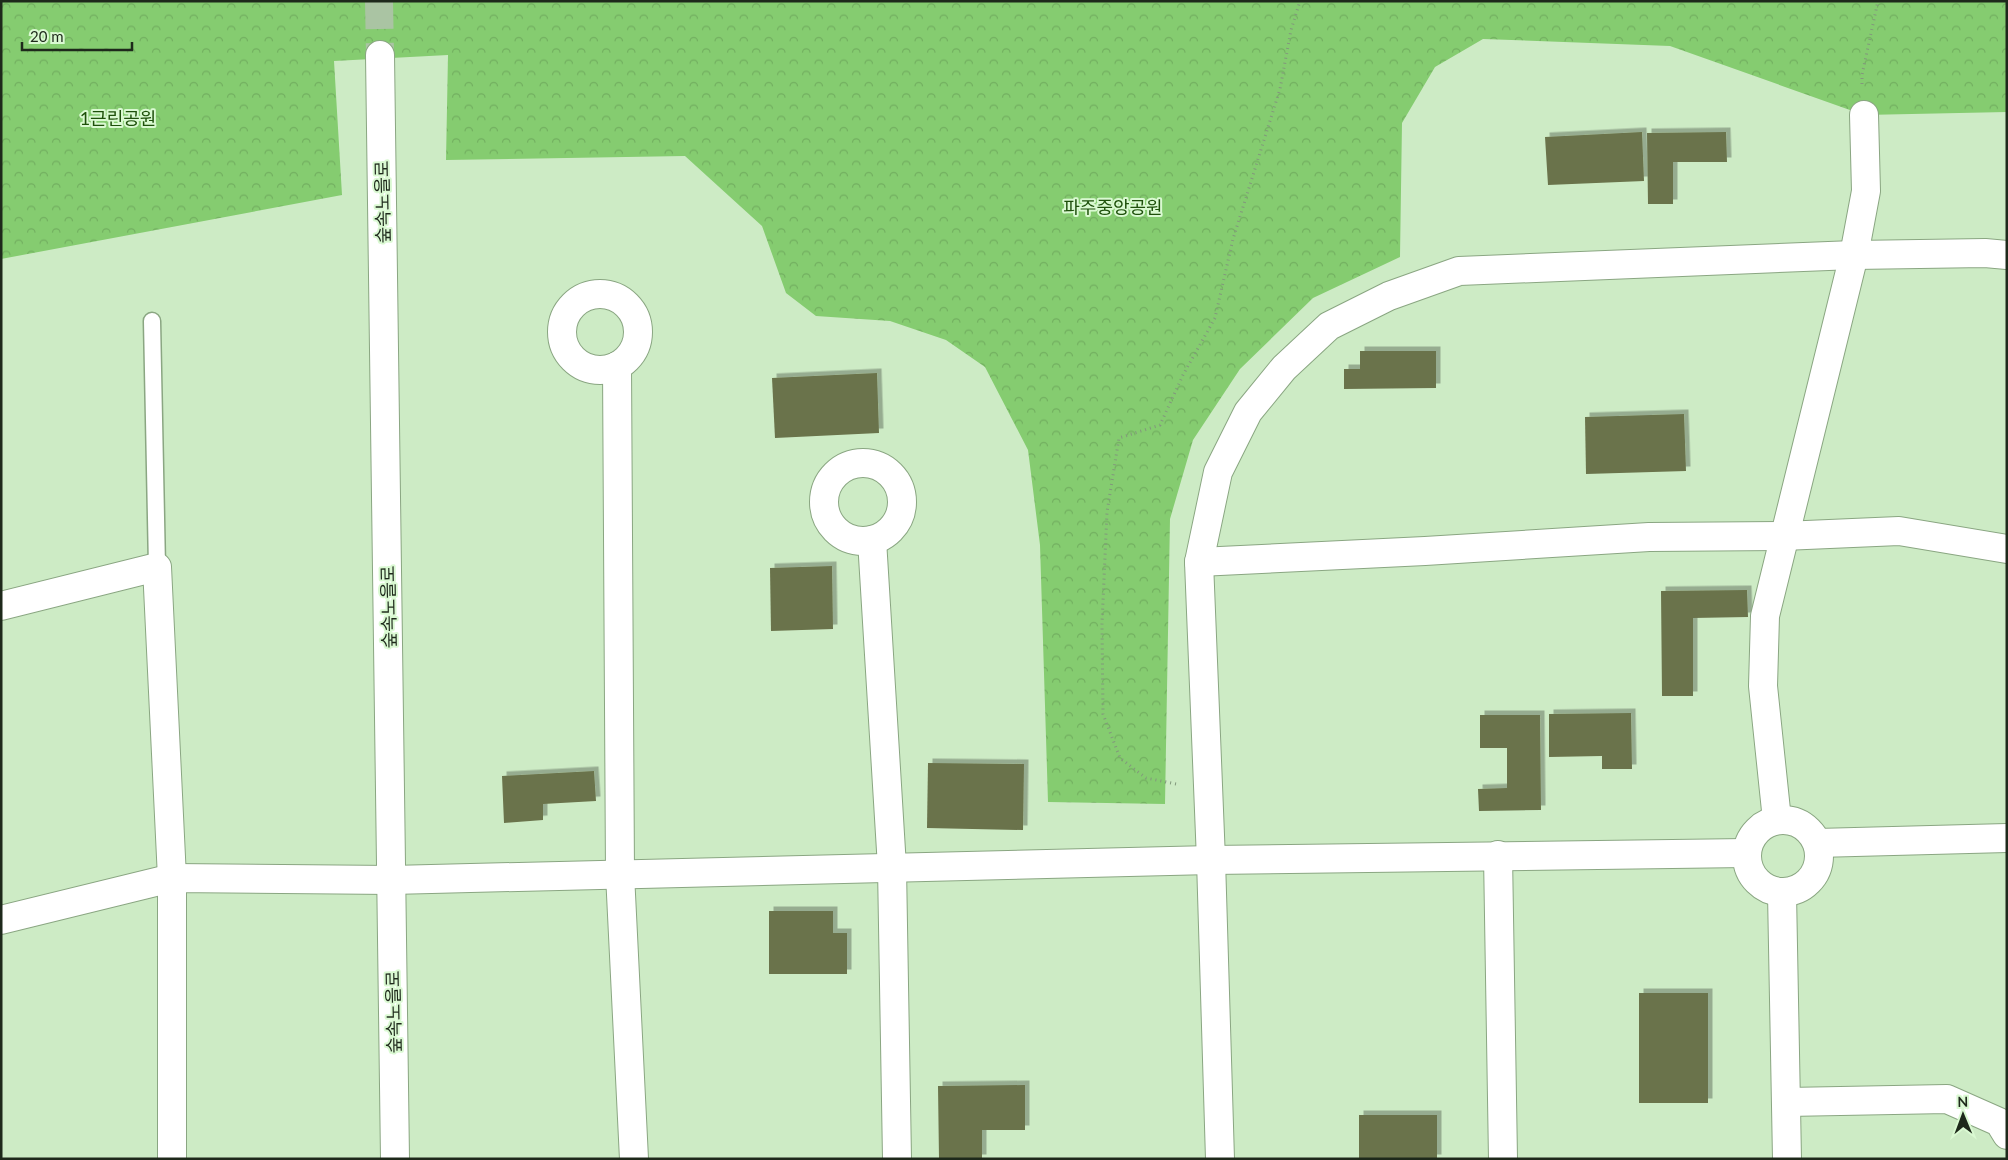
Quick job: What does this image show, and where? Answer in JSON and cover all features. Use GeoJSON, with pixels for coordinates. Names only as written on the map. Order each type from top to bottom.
{"type":"FeatureCollection","features":[{"type":"Feature","properties":{"kind":"street","name":"숲속노을로"},"geometry":{"type":"LineString","coordinates":[[380,55],[395,1159]]}},
{"type":"Feature","properties":{"kind":"street"},"geometry":{"type":"LineString","coordinates":[[1777,820],[1763,686],[1766,616],[1783,536],[1854,255],[1866,191],[1864,115]]}},
{"type":"Feature","properties":{"kind":"street"},"geometry":{"type":"LineString","coordinates":[[1220,1159],[1211,860],[1199,562],[1218,472],[1248,412],[1284,368],[1329,326],[1390,296],[1459,271],[1854,255],[1985,253],[2007,255]]}},
{"type":"Feature","properties":{"kind":"street"},"geometry":{"type":"LineString","coordinates":[[618,366],[620,874],[634,1159]]}},
{"type":"Feature","properties":{"kind":"street"},"geometry":{"type":"LineString","coordinates":[[1199,562],[1425,551],[1649,537],[1783,536],[1899,531],[2007,548]]}},
{"type":"Feature","properties":{"kind":"street"},"geometry":{"type":"LineString","coordinates":[[872,540],[892,867],[897,1159]]}},
{"type":"Feature","properties":{"kind":"street"},"geometry":{"type":"LineString","coordinates":[[1,606],[157,567],[172,878],[172,1159]]}},
{"type":"Feature","properties":{"kind":"street"},"geometry":{"type":"LineString","coordinates":[[1777,820],[1801,825],[1810,832],[1817,842],[1818,866],[1813,877],[1805,886],[1782,893],[1771,891],[1760,886],[1752,876],[1747,865],[1746,853],[1749,841],[1766,824],[1777,820]]}},
{"type":"Feature","properties":{"kind":"street"},"geometry":{"type":"LineString","coordinates":[[1817,842],[2007,838]]}},
{"type":"Feature","properties":{"kind":"street"},"geometry":{"type":"LineString","coordinates":[[1,920],[172,878],[392,880],[1211,860],[1746,853]]}},
{"type":"Feature","properties":{"kind":"street"},"geometry":{"type":"LineString","coordinates":[[1498,855],[1503,1159]]}},
{"type":"Feature","properties":{"kind":"street"},"geometry":{"type":"LineString","coordinates":[[1782,893],[1787,1159]]}},
{"type":"Feature","properties":{"kind":"street"},"geometry":{"type":"LineString","coordinates":[[1786,1102],[1947,1099],[1999,1122],[2007,1135]]}},
{"type":"Feature","properties":{"kind":"lane"},"geometry":{"type":"LineString","coordinates":[[152,322],[157,567]]}},
{"type":"Feature","properties":{"kind":"path"},"geometry":{"type":"LineString","coordinates":[[1207,791],[1146,778],[1120,758],[1104,714],[1102,624],[1107,512],[1119,438],[1160,425],[1183,375],[1215,318],[1233,239],[1280,89],[1291,30],[1300,1]]}},
{"type":"Feature","properties":{"kind":"path"},"geometry":{"type":"LineString","coordinates":[[1864,115],[1862,75],[1878,1]]}},
{"type":"Feature","properties":{"kind":"green space","name":"파주중앙공원"},"geometry":{"type":"Polygon","coordinates":[[[1,1],[2007,1],[2007,112],[1864,115],[1670,46],[1483,39],[1435,67],[1402,123],[1400,257],[1313,298],[1240,369],[1193,440],[1170,519],[1165,804],[1048,802],[1040,545],[1028,450],[985,367],[946,340],[890,321],[816,316],[786,293],[762,226],[685,156],[446,160],[448,55],[334,61],[342,195],[1,259],[1,1]]]}},
{"type":"Feature","properties":{"kind":"building"},"geometry":{"type":"Polygon","coordinates":[[[1642,132],[1644,181],[1548,185],[1545,137],[1642,132]]]}},
{"type":"Feature","properties":{"kind":"building"},"geometry":{"type":"Polygon","coordinates":[[[1726,132],[1727,162],[1673,162],[1673,204],[1648,204],[1647,133],[1726,132]]]}},
{"type":"Feature","properties":{"kind":"building"},"geometry":{"type":"Polygon","coordinates":[[[1360,351],[1436,351],[1436,388],[1344,389],[1344,369],[1360,369],[1360,351]]]}},
{"type":"Feature","properties":{"kind":"building"},"geometry":{"type":"Polygon","coordinates":[[[877,373],[879,433],[775,438],[772,378],[877,373]]]}},
{"type":"Feature","properties":{"kind":"building"},"geometry":{"type":"Polygon","coordinates":[[[1684,414],[1686,471],[1586,474],[1585,417],[1684,414]]]}},
{"type":"Feature","properties":{"kind":"building"},"geometry":{"type":"Polygon","coordinates":[[[832,566],[833,629],[771,631],[770,568],[832,566]]]}},
{"type":"Feature","properties":{"kind":"building"},"geometry":{"type":"Polygon","coordinates":[[[1747,590],[1748,617],[1693,618],[1693,696],[1662,696],[1661,591],[1747,590]]]}},
{"type":"Feature","properties":{"kind":"building"},"geometry":{"type":"Polygon","coordinates":[[[1631,713],[1632,769],[1602,769],[1602,756],[1549,757],[1549,714],[1631,713]]]}},
{"type":"Feature","properties":{"kind":"building"},"geometry":{"type":"Polygon","coordinates":[[[1480,715],[1540,715],[1541,810],[1479,811],[1478,789],[1507,788],[1507,748],[1480,748],[1480,715]]]}},
{"type":"Feature","properties":{"kind":"building"},"geometry":{"type":"Polygon","coordinates":[[[928,763],[1024,764],[1023,830],[927,828],[928,763]]]}},
{"type":"Feature","properties":{"kind":"building"},"geometry":{"type":"Polygon","coordinates":[[[594,771],[596,801],[543,804],[543,820],[504,823],[502,776],[594,771]]]}},
{"type":"Feature","properties":{"kind":"building"},"geometry":{"type":"Polygon","coordinates":[[[769,911],[833,911],[833,933],[847,933],[847,974],[769,974],[769,911]]]}},
{"type":"Feature","properties":{"kind":"building"},"geometry":{"type":"Polygon","coordinates":[[[1639,993],[1708,993],[1708,1103],[1639,1103],[1639,993]]]}},
{"type":"Feature","properties":{"kind":"building"},"geometry":{"type":"Polygon","coordinates":[[[1025,1085],[1025,1130],[982,1130],[982,1159],[939,1159],[938,1086],[1025,1085]]]}},
{"type":"Feature","properties":{"kind":"building"},"geometry":{"type":"Polygon","coordinates":[[[1359,1115],[1437,1115],[1437,1159],[1359,1159],[1359,1115]]]}},
{"type":"Feature","properties":{"kind":"tunnel"},"geometry":{"type":"LineString","coordinates":[[379,1],[380,55]]}},
{"type":"Feature","properties":{"kind":"park label","name":"1근린공원"},"geometry":{"type":"Point","coordinates":[118,118]}}]}
